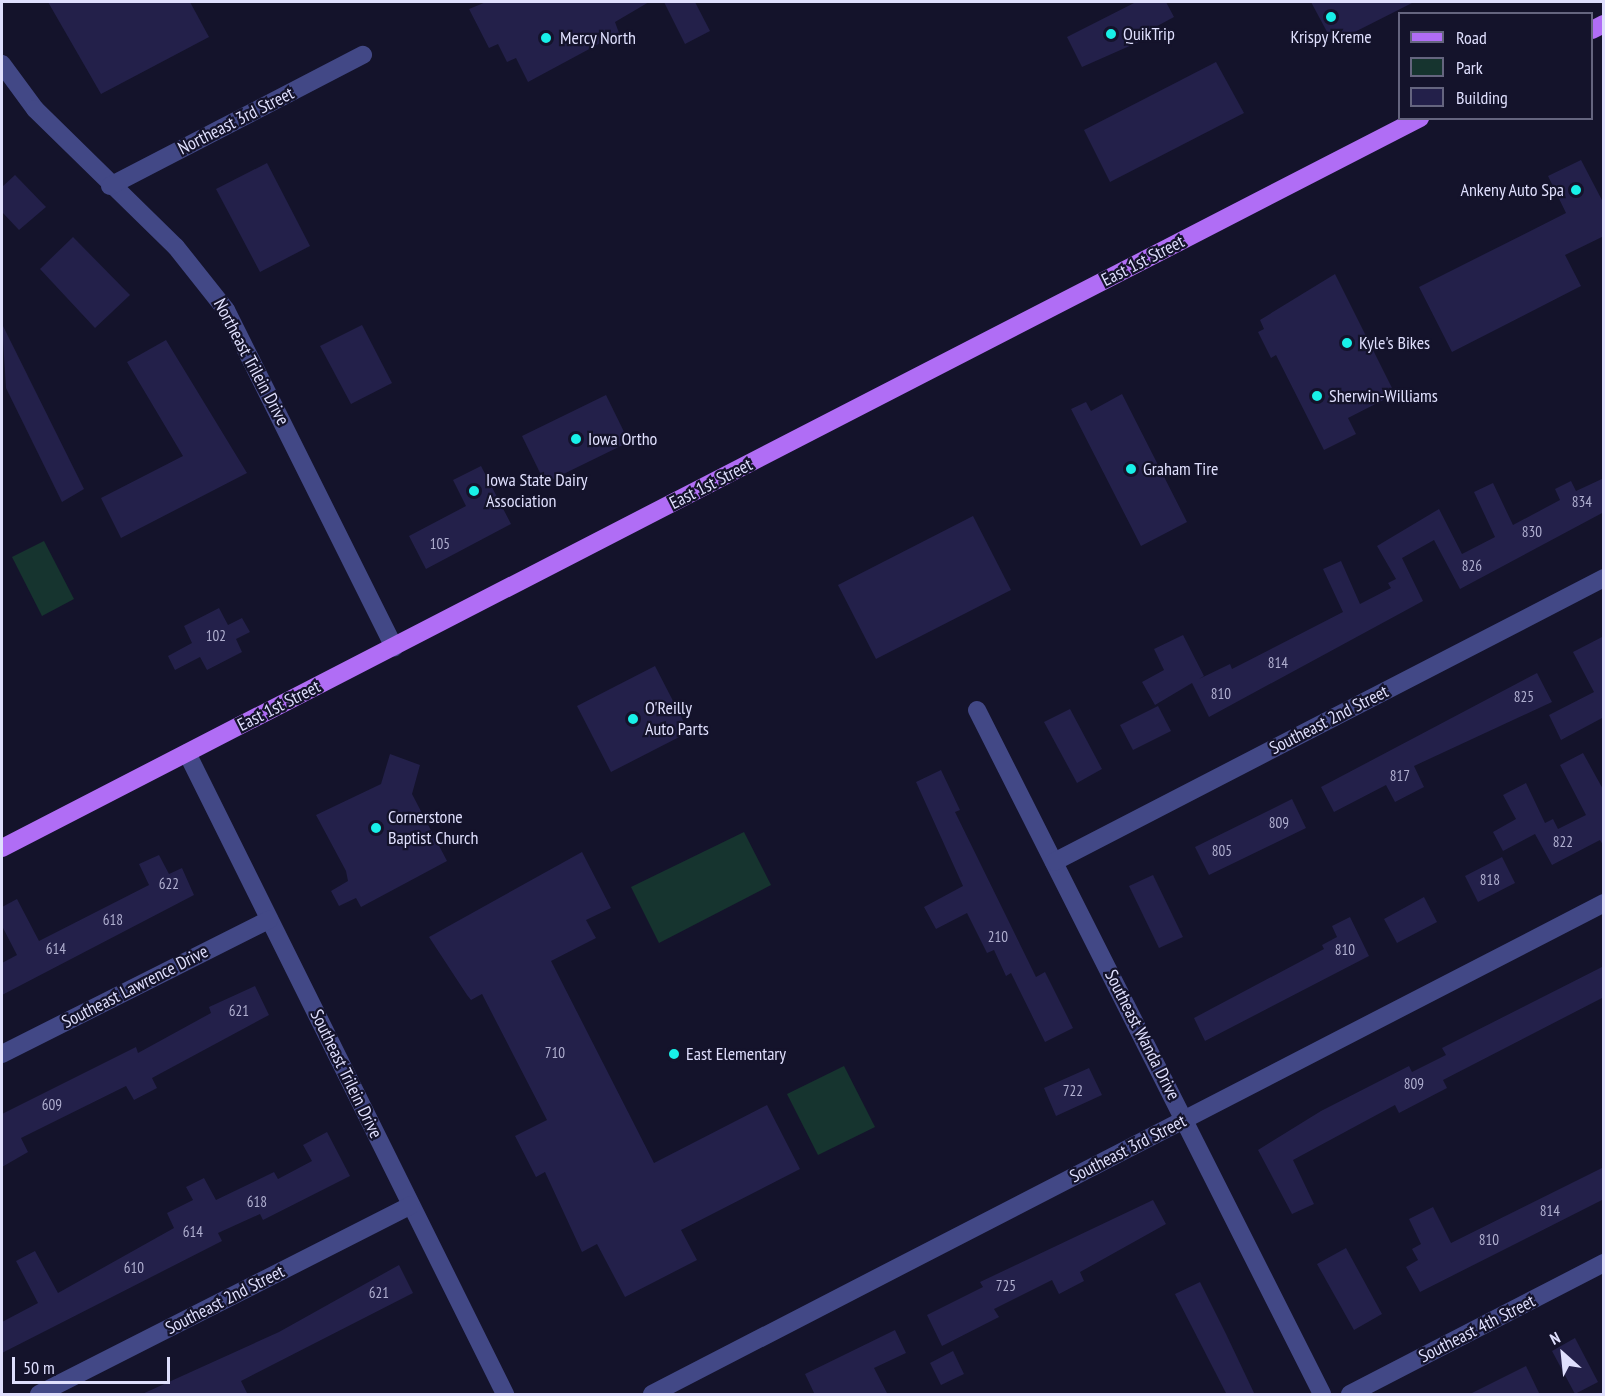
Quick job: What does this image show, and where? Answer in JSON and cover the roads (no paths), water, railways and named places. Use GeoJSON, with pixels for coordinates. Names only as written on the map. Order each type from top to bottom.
{"type":"FeatureCollection","features":[{"type":"Feature","properties":{"kind":"main road","name":"East 1st Street"},"geometry":{"type":"LineString","coordinates":[[2,848],[1416,120]]}},
{"type":"Feature","properties":{"kind":"street","name":"Northeast 3rd Street"},"geometry":{"type":"LineString","coordinates":[[110,186],[363,55]]}},
{"type":"Feature","properties":{"kind":"street","name":"Northeast Trilein Drive"},"geometry":{"type":"LineString","coordinates":[[2,64],[35,109],[110,186],[176,248],[226,310],[394,647]]}},
{"type":"Feature","properties":{"kind":"street","name":"Southeast 2nd Street"},"geometry":{"type":"LineString","coordinates":[[1054,862],[1604,578]]}},
{"type":"Feature","properties":{"kind":"street","name":"Southeast Wanda Drive"},"geometry":{"type":"LineString","coordinates":[[977,710],[1322,1395]]}},
{"type":"Feature","properties":{"kind":"street","name":"Southeast Trilein Drive"},"geometry":{"type":"LineString","coordinates":[[187,753],[505,1395]]}},
{"type":"Feature","properties":{"kind":"street","name":"Southeast 3rd Street"},"geometry":{"type":"LineString","coordinates":[[652,1395],[1604,903]]}},
{"type":"Feature","properties":{"kind":"street","name":"Southeast Lawrence Drive"},"geometry":{"type":"LineString","coordinates":[[2,1054],[269,920]]}},
{"type":"Feature","properties":{"kind":"street","name":"Southeast 2nd Street"},"geometry":{"type":"LineString","coordinates":[[39,1395],[411,1206]]}},
{"type":"Feature","properties":{"kind":"street","name":"Southeast 4th Street"},"geometry":{"type":"LineString","coordinates":[[1350,1395],[1604,1263]]}},
{"type":"Feature","properties":{"kind":"place","name":"Krispy Kreme"},"geometry":{"type":"Point","coordinates":[1331,17]}},
{"type":"Feature","properties":{"kind":"place","name":"QuikTrip"},"geometry":{"type":"Point","coordinates":[1111,34]}},
{"type":"Feature","properties":{"kind":"place","name":"Mercy North"},"geometry":{"type":"Point","coordinates":[546,38]}},
{"type":"Feature","properties":{"kind":"place","name":"Ankeny Auto Spa"},"geometry":{"type":"Point","coordinates":[1576,190]}},
{"type":"Feature","properties":{"kind":"place","name":"Kyle's Bikes"},"geometry":{"type":"Point","coordinates":[1347,343]}},
{"type":"Feature","properties":{"kind":"place","name":"Sherwin-Williams"},"geometry":{"type":"Point","coordinates":[1317,396]}},
{"type":"Feature","properties":{"kind":"place","name":"Iowa Ortho"},"geometry":{"type":"Point","coordinates":[576,439]}},
{"type":"Feature","properties":{"kind":"place","name":"Graham Tire"},"geometry":{"type":"Point","coordinates":[1131,469]}},
{"type":"Feature","properties":{"kind":"place","name":"Iowa State Dairy Association"},"geometry":{"type":"Point","coordinates":[474,491]}},
{"type":"Feature","properties":{"kind":"place","name":"O'Reilly Auto Parts"},"geometry":{"type":"Point","coordinates":[633,719]}},
{"type":"Feature","properties":{"kind":"place","name":"Cornerstone Baptist Church"},"geometry":{"type":"Point","coordinates":[376,828]}},
{"type":"Feature","properties":{"kind":"place","name":"East Elementary"},"geometry":{"type":"Point","coordinates":[674,1054]}}]}
